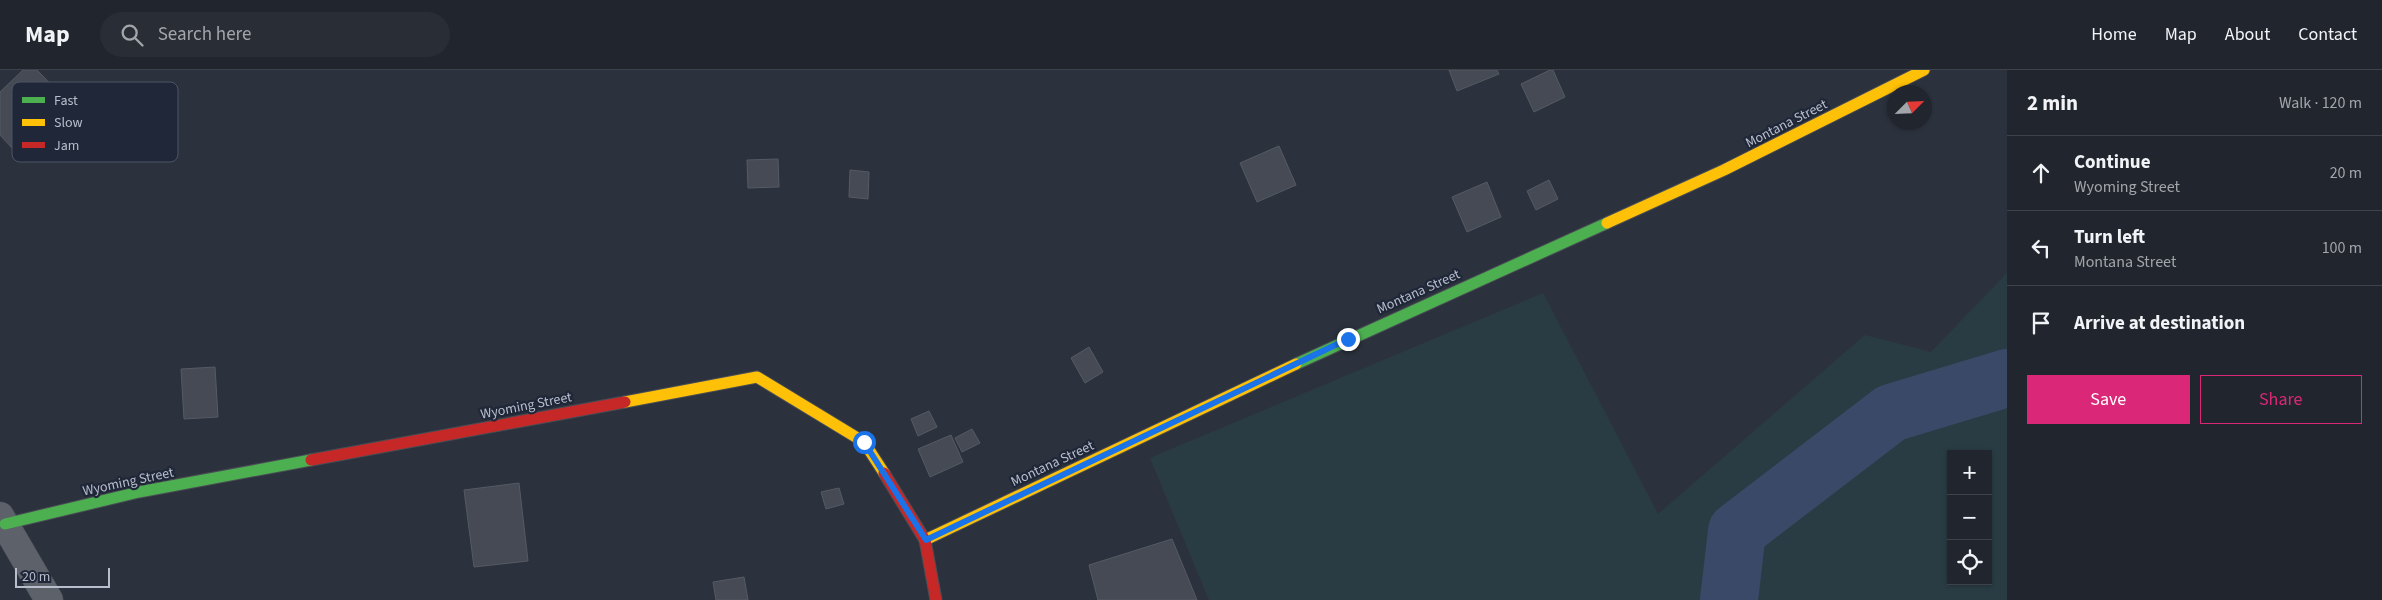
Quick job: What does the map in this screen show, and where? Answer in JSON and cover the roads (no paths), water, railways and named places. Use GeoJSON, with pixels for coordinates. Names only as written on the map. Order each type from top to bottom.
{"type":"FeatureCollection","features":[{"type":"Feature","properties":{"kind":"street","name":"Montana Street"},"geometry":{"type":"LineString","coordinates":[[926,540],[1348,339],[1724,170],[1924,70]]}},
{"type":"Feature","properties":{"kind":"street","name":"Wyoming Street"},"geometry":{"type":"LineString","coordinates":[[2,520],[139,492],[757,377],[864,442],[926,540],[936,600]]}},
{"type":"Feature","properties":{"kind":"street"},"geometry":{"type":"LineString","coordinates":[[2,520],[49,600]]}},
{"type":"Feature","properties":{"kind":"waterway"},"geometry":{"type":"LineString","coordinates":[[1729,600],[1737,531],[1891,413],[2007,378]]}}]}
